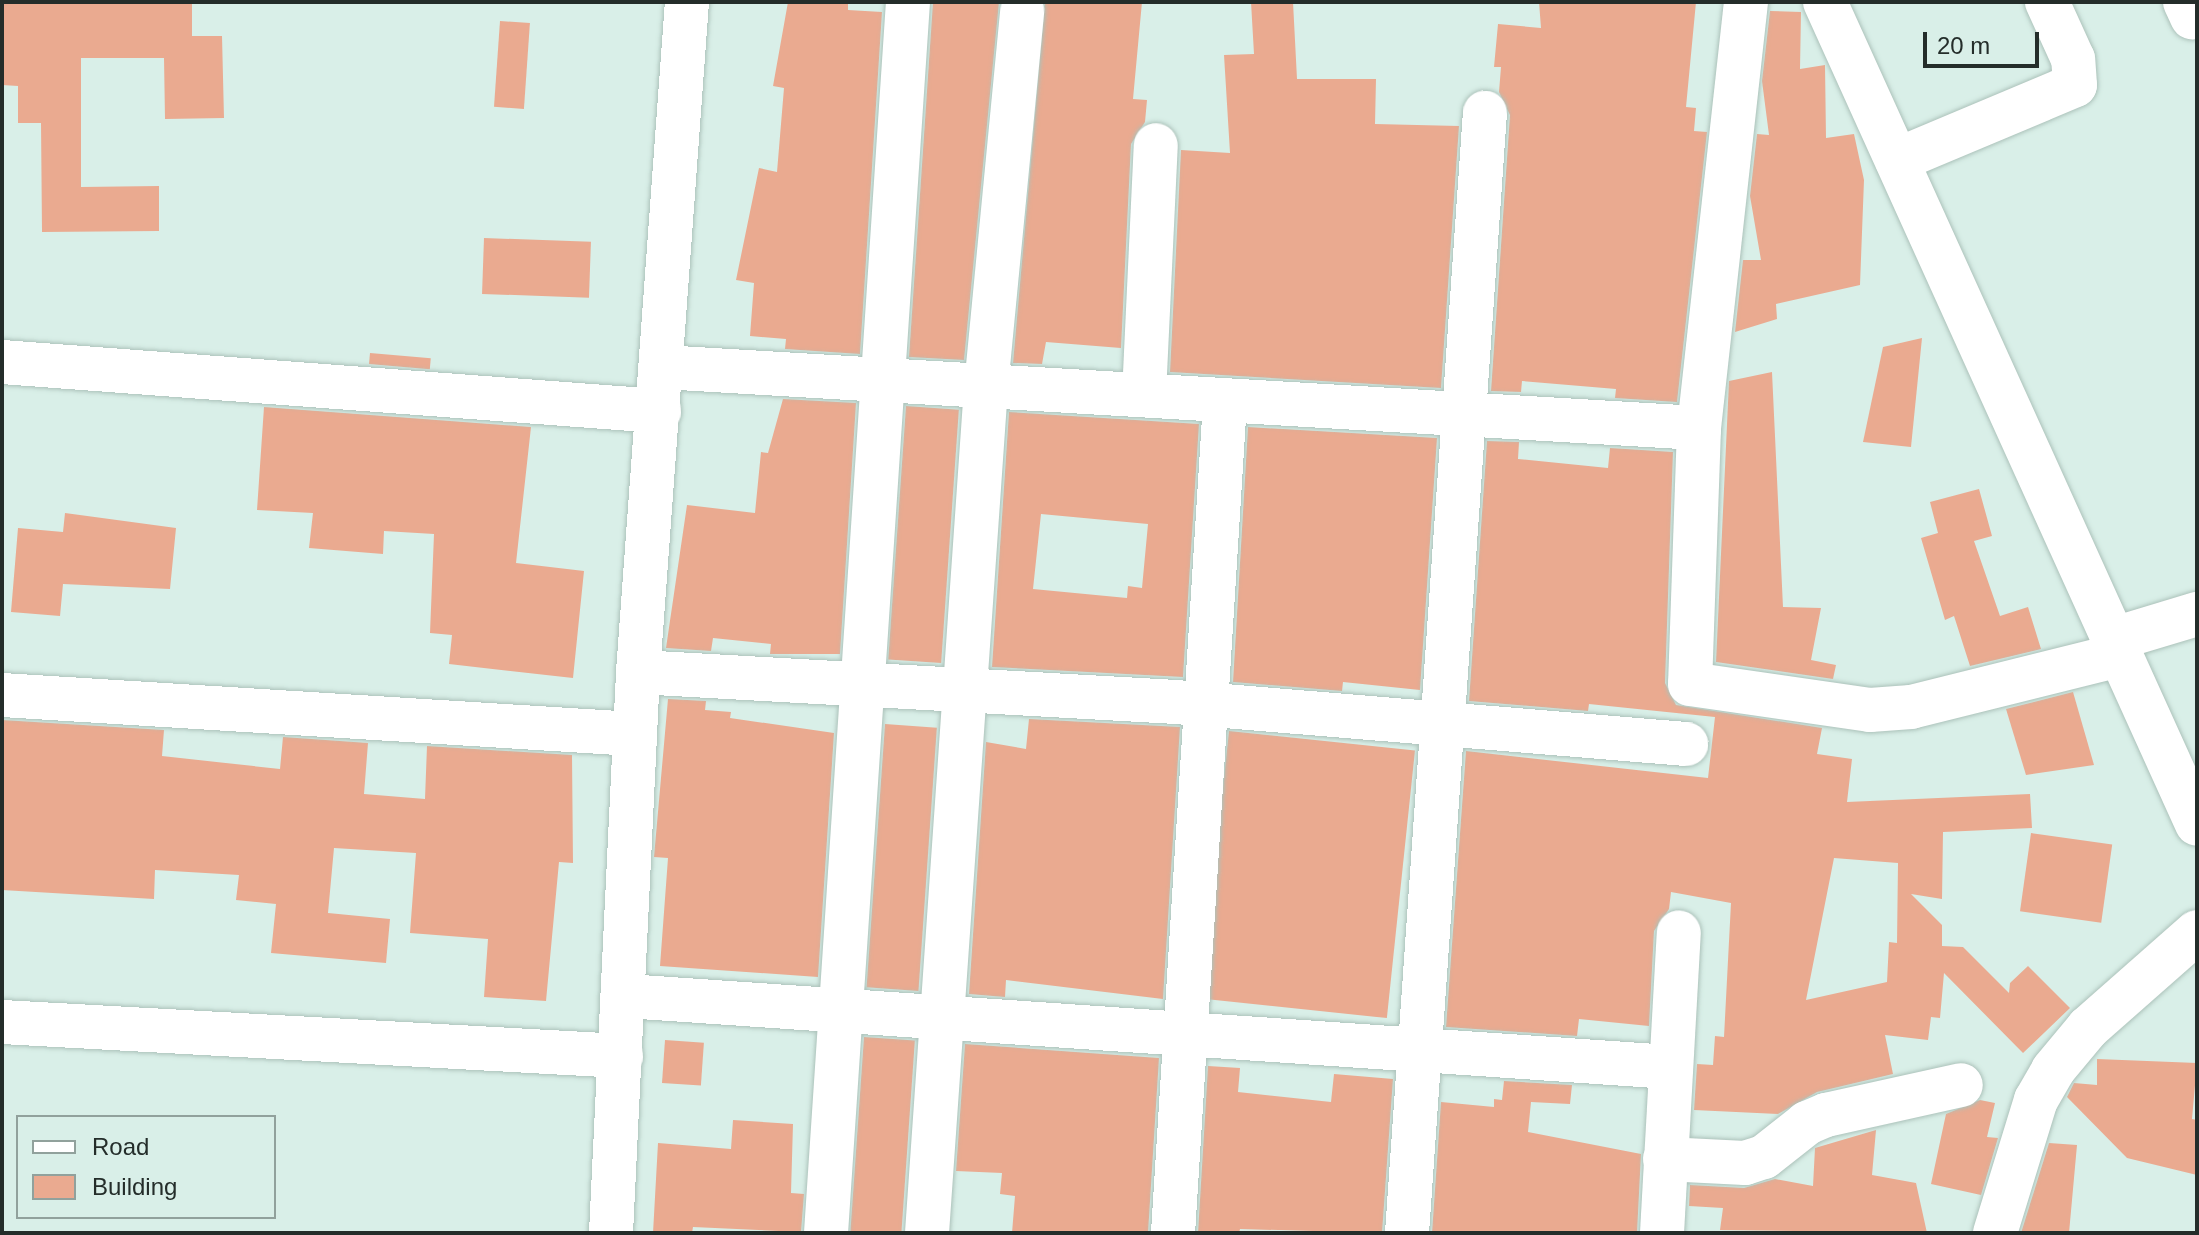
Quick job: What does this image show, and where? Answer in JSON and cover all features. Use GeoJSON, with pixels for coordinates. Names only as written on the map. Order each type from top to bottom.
{"type":"FeatureCollection","features":[{"type":"Feature","properties":{"kind":"street"},"geometry":{"type":"LineString","coordinates":[[611,1233],[626,996],[638,672],[687,2]]}},
{"type":"Feature","properties":{"kind":"street"},"geometry":{"type":"LineString","coordinates":[[826,1233],[908,2]]}},
{"type":"Feature","properties":{"kind":"street"},"geometry":{"type":"LineString","coordinates":[[1746,2],[1699,428],[1690,684],[1870,710],[1911,707],[2117,647],[2197,614]]}},
{"type":"Feature","properties":{"kind":"street"},"geometry":{"type":"LineString","coordinates":[[1825,2],[2197,824]]}},
{"type":"Feature","properties":{"kind":"street"},"geometry":{"type":"LineString","coordinates":[[1897,160],[2075,85],[2073,59],[2047,2]]}},
{"type":"Feature","properties":{"kind":"street"},"geometry":{"type":"LineString","coordinates":[[927,1233],[962,692],[986,387],[1022,11]]}},
{"type":"Feature","properties":{"kind":"street"},"geometry":{"type":"LineString","coordinates":[[1407,1233],[1485,113]]}},
{"type":"Feature","properties":{"kind":"street"},"geometry":{"type":"LineString","coordinates":[[1144,395],[1156,145]]}},
{"type":"Feature","properties":{"kind":"street"},"geometry":{"type":"LineString","coordinates":[[2,362],[659,411]]}},
{"type":"Feature","properties":{"kind":"street"},"geometry":{"type":"LineString","coordinates":[[662,367],[1699,428]]}},
{"type":"Feature","properties":{"kind":"street"},"geometry":{"type":"LineString","coordinates":[[1173,1233],[1225,401]]}},
{"type":"Feature","properties":{"kind":"street"},"geometry":{"type":"LineString","coordinates":[[638,672],[1206,705],[1686,744]]}},
{"type":"Feature","properties":{"kind":"street"},"geometry":{"type":"LineString","coordinates":[[2,695],[635,734]]}},
{"type":"Feature","properties":{"kind":"street"},"geometry":{"type":"LineString","coordinates":[[1662,1233],[1679,932]]}},
{"type":"Feature","properties":{"kind":"street"},"geometry":{"type":"LineString","coordinates":[[1995,1233],[2036,1100],[2053,1070],[2088,1028],[2197,932]]}},
{"type":"Feature","properties":{"kind":"street"},"geometry":{"type":"LineString","coordinates":[[626,996],[1669,1067]]}},
{"type":"Feature","properties":{"kind":"street"},"geometry":{"type":"LineString","coordinates":[[2,1022],[621,1056]]}},
{"type":"Feature","properties":{"kind":"street"},"geometry":{"type":"LineString","coordinates":[[1665,1159],[1745,1163],[1764,1157],[1807,1123],[1826,1115],[1961,1085]]}},
{"type":"Feature","properties":{"kind":"building"},"geometry":{"type":"Polygon","coordinates":[[[2,2],[192,2],[192,36],[222,36],[224,118],[165,119],[164,58],[81,58],[81,187],[159,186],[159,231],[42,232],[41,123],[18,123],[18,86],[2,85],[2,2]]]}},
{"type":"Feature","properties":{"kind":"building"},"geometry":{"type":"Polygon","coordinates":[[[788,2],[848,2],[848,10],[882,12],[860,354],[785,349],[786,339],[750,336],[754,283],[736,280],[759,168],[777,172],[784,88],[773,86],[788,2]]]}},
{"type":"Feature","properties":{"kind":"building"},"geometry":{"type":"Polygon","coordinates":[[[933,2],[999,2],[964,360],[909,357],[933,2]]]}},
{"type":"Feature","properties":{"kind":"building"},"geometry":{"type":"Polygon","coordinates":[[[1045,2],[1142,2],[1133,99],[1147,100],[1145,122],[1131,144],[1121,348],[1046,342],[1042,364],[1013,363],[1045,2]]]}},
{"type":"Feature","properties":{"kind":"building"},"geometry":{"type":"Polygon","coordinates":[[[1251,2],[1293,2],[1297,79],[1376,79],[1375,124],[1459,126],[1441,388],[1170,372],[1181,150],[1230,153],[1224,55],[1254,54],[1251,2]]]}},
{"type":"Feature","properties":{"kind":"building"},"geometry":{"type":"Polygon","coordinates":[[[1539,2],[1696,2],[1686,107],[1696,108],[1694,131],[1707,132],[1677,402],[1615,398],[1616,389],[1522,381],[1521,392],[1491,391],[1510,115],[1499,92],[1501,67],[1494,67],[1498,24],[1541,28],[1539,2]]]}},
{"type":"Feature","properties":{"kind":"building"},"geometry":{"type":"Polygon","coordinates":[[[1770,11],[1801,12],[1800,69],[1825,65],[1826,138],[1854,134],[1864,180],[1860,285],[1776,304],[1777,319],[1735,332],[1743,260],[1761,260],[1750,196],[1757,134],[1769,135],[1762,81],[1770,11]]]}},
{"type":"Feature","properties":{"kind":"building"},"geometry":{"type":"Polygon","coordinates":[[[500,21],[530,23],[524,109],[494,107],[500,21]]]}},
{"type":"Feature","properties":{"kind":"building"},"geometry":{"type":"Polygon","coordinates":[[[484,238],[591,242],[589,298],[482,294],[484,238]]]}},
{"type":"Feature","properties":{"kind":"building"},"geometry":{"type":"Polygon","coordinates":[[[1922,338],[1911,447],[1863,442],[1883,347],[1922,338]]]}},
{"type":"Feature","properties":{"kind":"building"},"geometry":{"type":"Polygon","coordinates":[[[370,353],[431,358],[430,369],[369,364],[370,353]]]}},
{"type":"Feature","properties":{"kind":"building"},"geometry":{"type":"Polygon","coordinates":[[[1772,372],[1783,607],[1821,608],[1811,660],[1836,665],[1833,679],[1716,662],[1729,381],[1772,372]]]}},
{"type":"Feature","properties":{"kind":"building"},"geometry":{"type":"Polygon","coordinates":[[[783,399],[856,403],[840,654],[770,654],[771,644],[713,638],[711,651],[666,648],[687,505],[755,513],[761,452],[768,453],[783,399]]]}},
{"type":"Feature","properties":{"kind":"building"},"geometry":{"type":"Polygon","coordinates":[[[906,406],[959,410],[941,663],[888,659],[906,406]]]}},
{"type":"Feature","properties":{"kind":"building"},"geometry":{"type":"Polygon","coordinates":[[[264,407],[531,427],[516,563],[584,571],[573,678],[449,664],[452,635],[430,633],[434,534],[384,531],[383,554],[309,548],[313,513],[257,510],[264,407]]]}},
{"type":"Feature","properties":{"kind":"building"},"geometry":{"type":"Polygon","coordinates":[[[1009,412],[1199,424],[1183,677],[992,667],[1009,412]],[[1041,514],[1033,589],[1127,598],[1128,586],[1142,588],[1148,524],[1041,514]]]}},
{"type":"Feature","properties":{"kind":"building"},"geometry":{"type":"Polygon","coordinates":[[[1248,427],[1437,438],[1420,690],[1343,682],[1342,691],[1233,682],[1248,427]]]}},
{"type":"Feature","properties":{"kind":"building"},"geometry":{"type":"Polygon","coordinates":[[[1487,441],[1519,442],[1518,459],[1608,468],[1610,448],[1673,452],[1665,683],[1676,705],[1822,728],[1817,754],[1852,759],[1847,802],[2030,794],[2032,828],[1943,832],[1942,899],[1911,894],[1942,925],[1942,946],[1963,947],[2009,993],[2010,983],[2028,966],[2070,1008],[2023,1053],[1944,973],[1940,1018],[1931,1017],[1928,1040],[1885,1035],[1893,1074],[1817,1092],[1778,1114],[1694,1110],[1697,1064],[1713,1065],[1715,1036],[1724,1037],[1731,903],[1671,892],[1669,909],[1654,931],[1649,1026],[1579,1019],[1577,1036],[1446,1027],[1466,751],[1708,778],[1715,717],[1589,704],[1588,711],[1469,701],[1487,441]],[[1834,858],[1806,1000],[1887,982],[1889,942],[1897,943],[1898,863],[1834,858]]]}},
{"type":"Feature","properties":{"kind":"building"},"geometry":{"type":"Polygon","coordinates":[[[1979,489],[1992,536],[1974,541],[2000,616],[2028,607],[2041,649],[1970,666],[1954,616],[1945,620],[1921,538],[1938,533],[1930,502],[1979,489]]]}},
{"type":"Feature","properties":{"kind":"building"},"geometry":{"type":"Polygon","coordinates":[[[65,513],[176,528],[170,589],[63,584],[60,616],[11,612],[18,528],[63,532],[65,513]]]}},
{"type":"Feature","properties":{"kind":"building"},"geometry":{"type":"Polygon","coordinates":[[[2073,692],[2094,765],[2026,775],[2006,709],[2073,692]]]}},
{"type":"Feature","properties":{"kind":"building"},"geometry":{"type":"Polygon","coordinates":[[[668,699],[706,701],[705,710],[731,712],[730,718],[834,733],[818,977],[660,966],[668,858],[654,857],[668,699]]]}},
{"type":"Feature","properties":{"kind":"building"},"geometry":{"type":"Polygon","coordinates":[[[1029,719],[1180,727],[1163,999],[1006,980],[1005,997],[969,994],[986,742],[1026,749],[1029,719]]]}},
{"type":"Feature","properties":{"kind":"building"},"geometry":{"type":"Polygon","coordinates":[[[2,720],[164,730],[162,756],[280,769],[283,737],[368,743],[364,794],[425,799],[427,746],[572,755],[573,863],[559,862],[546,1001],[484,997],[488,939],[410,933],[416,853],[334,848],[328,913],[390,919],[386,963],[271,953],[276,904],[236,900],[239,875],[155,870],[154,899],[2,890],[2,720]]]}},
{"type":"Feature","properties":{"kind":"building"},"geometry":{"type":"Polygon","coordinates":[[[885,724],[937,728],[918,991],[867,987],[885,724]]]}},
{"type":"Feature","properties":{"kind":"building"},"geometry":{"type":"Polygon","coordinates":[[[1229,731],[1415,751],[1387,1018],[1201,999],[1229,731]]]}},
{"type":"Feature","properties":{"kind":"building"},"geometry":{"type":"Polygon","coordinates":[[[2031,833],[2112,844],[2101,923],[2020,911],[2031,833]]]}},
{"type":"Feature","properties":{"kind":"building"},"geometry":{"type":"Polygon","coordinates":[[[864,1037],[915,1041],[901,1233],[850,1233],[864,1037]]]}},
{"type":"Feature","properties":{"kind":"building"},"geometry":{"type":"Polygon","coordinates":[[[665,1040],[704,1043],[701,1086],[662,1083],[665,1040]]]}},
{"type":"Feature","properties":{"kind":"building"},"geometry":{"type":"Polygon","coordinates":[[[965,1044],[1159,1058],[1148,1233],[1012,1233],[1015,1196],[1000,1194],[1002,1173],[956,1171],[965,1044]]]}},
{"type":"Feature","properties":{"kind":"building"},"geometry":{"type":"Polygon","coordinates":[[[2097,1059],[2197,1063],[2192,1119],[2197,1120],[2197,1175],[2127,1158],[2067,1097],[2074,1083],[2097,1085],[2097,1059]]]}},
{"type":"Feature","properties":{"kind":"building"},"geometry":{"type":"Polygon","coordinates":[[[1208,1066],[1240,1068],[1238,1092],[1331,1102],[1334,1074],[1393,1079],[1382,1233],[1240,1229],[1239,1233],[1198,1233],[1208,1066]]]}},
{"type":"Feature","properties":{"kind":"building"},"geometry":{"type":"Polygon","coordinates":[[[1504,1081],[1572,1085],[1570,1104],[1531,1102],[1528,1132],[1641,1154],[1637,1233],[1432,1233],[1441,1102],[1494,1107],[1494,1099],[1502,1100],[1504,1081]]]}},
{"type":"Feature","properties":{"kind":"building"},"geometry":{"type":"Polygon","coordinates":[[[1980,1100],[1995,1103],[1987,1137],[1998,1138],[1981,1195],[1931,1184],[1946,1114],[1980,1100]]]}},
{"type":"Feature","properties":{"kind":"building"},"geometry":{"type":"Polygon","coordinates":[[[733,1120],[793,1124],[791,1193],[804,1194],[801,1232],[693,1227],[692,1233],[653,1233],[658,1143],[731,1149],[733,1120]]]}},
{"type":"Feature","properties":{"kind":"building"},"geometry":{"type":"Polygon","coordinates":[[[1876,1130],[1872,1175],[1916,1183],[1927,1233],[1720,1230],[1723,1208],[1689,1206],[1690,1185],[1744,1188],[1775,1179],[1813,1186],[1815,1148],[1876,1130]]]}},
{"type":"Feature","properties":{"kind":"building"},"geometry":{"type":"Polygon","coordinates":[[[2049,1143],[2077,1145],[2069,1233],[2021,1233],[2049,1143]]]}}]}
